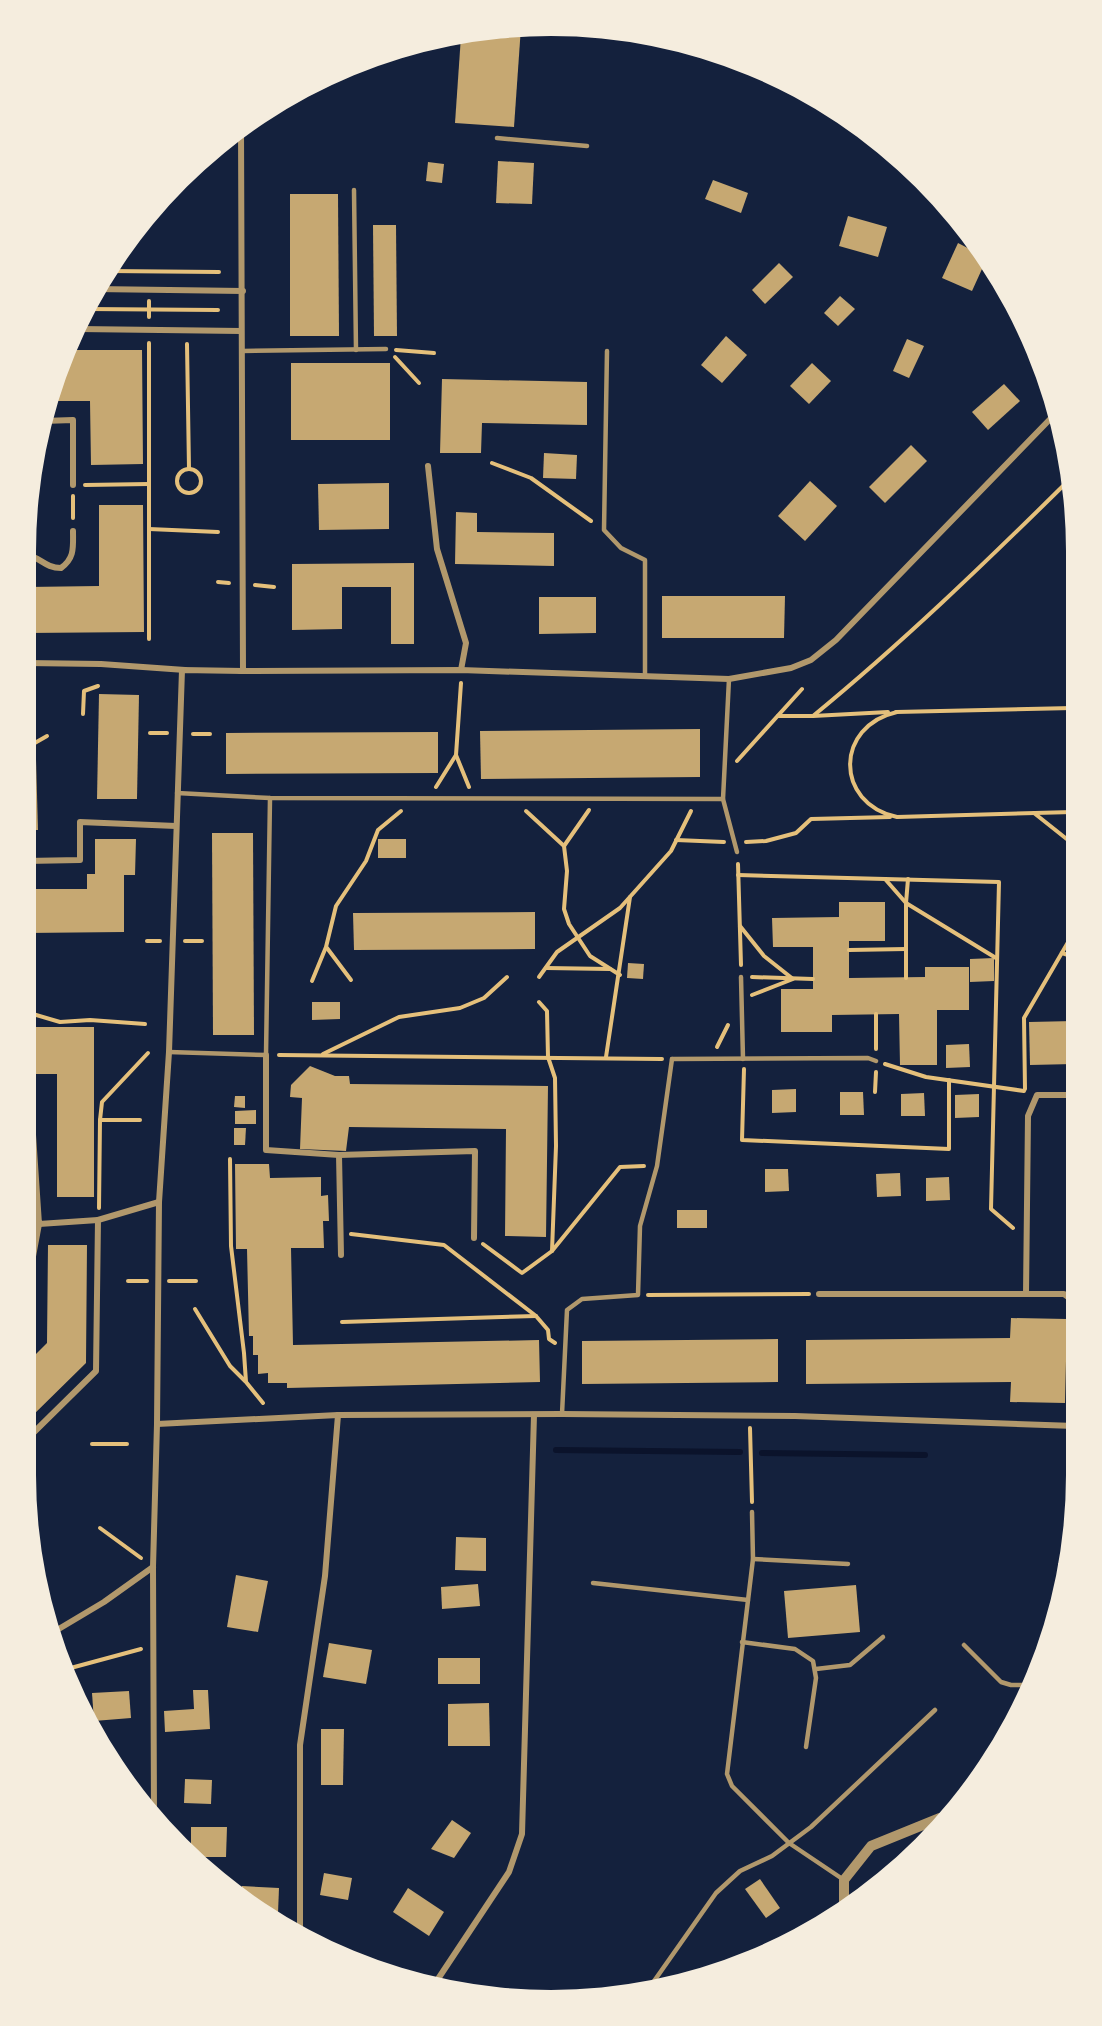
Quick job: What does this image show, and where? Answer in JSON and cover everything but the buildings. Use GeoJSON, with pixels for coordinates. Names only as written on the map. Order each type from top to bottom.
{"type":"FeatureCollection","features":[{"type":"Feature","properties":{"kind":"street"},"geometry":{"type":"LineString","coordinates":[[241,139],[243,671]]}},
{"type":"Feature","properties":{"kind":"street"},"geometry":{"type":"LineString","coordinates":[[107,290],[243,291]]}},
{"type":"Feature","properties":{"kind":"street"},"geometry":{"type":"LineString","coordinates":[[86,329],[242,331]]}},
{"type":"Feature","properties":{"kind":"street"},"geometry":{"type":"LineString","coordinates":[[53,421],[73,420],[73,485]]}},
{"type":"Feature","properties":{"kind":"street"},"geometry":{"type":"LineString","coordinates":[[36,663],[100,664],[182,670],[461,670],[729,679],[791,668],[811,660],[836,640],[1049,421]]}},
{"type":"Feature","properties":{"kind":"street"},"geometry":{"type":"LineString","coordinates":[[428,466],[437,549],[466,643],[461,670]]}},
{"type":"Feature","properties":{"kind":"street"},"geometry":{"type":"LineString","coordinates":[[36,558],[46,566],[61,568],[69,563],[73,555],[73,531]]}},
{"type":"Feature","properties":{"kind":"street"},"geometry":{"type":"LineString","coordinates":[[154,1803],[153,1567],[159,1202],[169,1052],[182,670]]}},
{"type":"Feature","properties":{"kind":"street"},"geometry":{"type":"LineString","coordinates":[[36,861],[80,860],[81,822],[176,826]]}},
{"type":"Feature","properties":{"kind":"street"},"geometry":{"type":"LineString","coordinates":[[266,1056],[266,1150],[339,1155],[475,1151],[474,1238]]}},
{"type":"Feature","properties":{"kind":"street"},"geometry":{"type":"LineString","coordinates":[[1026,1294],[1028,1116],[1037,1095],[1066,1095]]}},
{"type":"Feature","properties":{"kind":"street"},"geometry":{"type":"LineString","coordinates":[[339,1155],[341,1255]]}},
{"type":"Feature","properties":{"kind":"street"},"geometry":{"type":"LineString","coordinates":[[36,1179],[39,1224],[36,1240]]}},
{"type":"Feature","properties":{"kind":"street"},"geometry":{"type":"LineString","coordinates":[[39,1224],[98,1220],[159,1202]]}},
{"type":"Feature","properties":{"kind":"street"},"geometry":{"type":"LineString","coordinates":[[36,1430],[96,1371],[98,1220]]}},
{"type":"Feature","properties":{"kind":"street"},"geometry":{"type":"LineString","coordinates":[[819,1294],[1066,1295]]}},
{"type":"Feature","properties":{"kind":"street"},"geometry":{"type":"LineString","coordinates":[[157,1424],[339,1415],[562,1414],[750,1416],[1066,1426]]}},
{"type":"Feature","properties":{"kind":"street"},"geometry":{"type":"LineString","coordinates":[[300,1925],[300,1745],[325,1576],[339,1415]]}},
{"type":"Feature","properties":{"kind":"street"},"geometry":{"type":"LineString","coordinates":[[439,1977],[509,1872],[522,1834],[534,1415]]}},
{"type":"Feature","properties":{"kind":"street"},"geometry":{"type":"LineString","coordinates":[[60,1628],[104,1602],[153,1567]]}},
{"type":"Feature","properties":{"kind":"street"},"geometry":{"type":"LineString","coordinates":[[844,1898],[844,1880],[871,1846],[932,1821]]}},
{"type":"Feature","properties":{"kind":"lane"},"geometry":{"type":"LineString","coordinates":[[497,138],[587,146]]}},
{"type":"Feature","properties":{"kind":"lane"},"geometry":{"type":"LineString","coordinates":[[354,189],[356,350]]}},
{"type":"Feature","properties":{"kind":"lane"},"geometry":{"type":"LineString","coordinates":[[242,351],[386,349]]}},
{"type":"Feature","properties":{"kind":"lane"},"geometry":{"type":"LineString","coordinates":[[608,351],[604,530],[621,548],[645,560],[645,676]]}},
{"type":"Feature","properties":{"kind":"lane"},"geometry":{"type":"LineString","coordinates":[[729,679],[723,799],[737,852]]}},
{"type":"Feature","properties":{"kind":"lane"},"geometry":{"type":"LineString","coordinates":[[177,793],[270,798],[723,799]]}},
{"type":"Feature","properties":{"kind":"lane"},"geometry":{"type":"LineString","coordinates":[[169,1052],[266,1056],[270,798]]}},
{"type":"Feature","properties":{"kind":"lane"},"geometry":{"type":"LineString","coordinates":[[741,977],[744,1059]]}},
{"type":"Feature","properties":{"kind":"lane"},"geometry":{"type":"LineString","coordinates":[[562,1414],[567,1310],[582,1299],[638,1295],[640,1226],[657,1166],[672,1059],[868,1058],[876,1060]]}},
{"type":"Feature","properties":{"kind":"lane"},"geometry":{"type":"LineString","coordinates":[[752,1512],[753,1558],[727,1774],[732,1786],[789,1844],[844,1880]]}},
{"type":"Feature","properties":{"kind":"lane"},"geometry":{"type":"LineString","coordinates":[[753,1558],[848,1564]]}},
{"type":"Feature","properties":{"kind":"lane"},"geometry":{"type":"LineString","coordinates":[[593,1583],[748,1600]]}},
{"type":"Feature","properties":{"kind":"lane"},"geometry":{"type":"LineString","coordinates":[[816,1669],[850,1665],[883,1637]]}},
{"type":"Feature","properties":{"kind":"lane"},"geometry":{"type":"LineString","coordinates":[[742,1642],[795,1649],[813,1661],[816,1678],[806,1747]]}},
{"type":"Feature","properties":{"kind":"lane"},"geometry":{"type":"LineString","coordinates":[[964,1645],[1001,1682],[1021,1685]]}},
{"type":"Feature","properties":{"kind":"lane"},"geometry":{"type":"LineString","coordinates":[[656,1979],[716,1893],[740,1871],[772,1856],[811,1827],[935,1710]]}},
{"type":"Feature","properties":{"kind":"path"},"geometry":{"type":"LineString","coordinates":[[118,272],[219,272]]}},
{"type":"Feature","properties":{"kind":"path"},"geometry":{"type":"LineString","coordinates":[[96,309],[218,310]]}},
{"type":"Feature","properties":{"kind":"path"},"geometry":{"type":"LineString","coordinates":[[149,330],[149,639]]}},
{"type":"Feature","properties":{"kind":"path"},"geometry":{"type":"LineString","coordinates":[[187,330],[189,469]]}},
{"type":"Feature","properties":{"kind":"path"},"geometry":{"type":"LineString","coordinates":[[386,349],[434,353]]}},
{"type":"Feature","properties":{"kind":"path"},"geometry":{"type":"LineString","coordinates":[[386,349],[419,382]]}},
{"type":"Feature","properties":{"kind":"path"},"geometry":{"type":"LineString","coordinates":[[492,463],[531,478],[604,530]]}},
{"type":"Feature","properties":{"kind":"path"},"geometry":{"type":"LineString","coordinates":[[189,469],[196,471],[201,482],[195,492],[188,494],[181,491],[176,481],[182,471],[189,469]]}},
{"type":"Feature","properties":{"kind":"path"},"geometry":{"type":"LineString","coordinates":[[73,531],[73,485],[149,484]]}},
{"type":"Feature","properties":{"kind":"path"},"geometry":{"type":"LineString","coordinates":[[813,716],[875,666],[1062,487]]}},
{"type":"Feature","properties":{"kind":"path"},"geometry":{"type":"LineString","coordinates":[[149,529],[218,532]]}},
{"type":"Feature","properties":{"kind":"path"},"geometry":{"type":"LineString","coordinates":[[461,670],[456,755],[474,799]]}},
{"type":"Feature","properties":{"kind":"path"},"geometry":{"type":"LineString","coordinates":[[83,714],[84,691],[98,686]]}},
{"type":"Feature","properties":{"kind":"path"},"geometry":{"type":"LineString","coordinates":[[724,775],[802,689]]}},
{"type":"Feature","properties":{"kind":"path"},"geometry":{"type":"LineString","coordinates":[[778,716],[1066,708]]}},
{"type":"Feature","properties":{"kind":"path"},"geometry":{"type":"LineString","coordinates":[[897,712],[873,720],[861,732],[853,747],[850,764],[853,781],[861,796],[880,812],[897,817]]}},
{"type":"Feature","properties":{"kind":"path"},"geometry":{"type":"LineString","coordinates":[[36,742],[47,736]]}},
{"type":"Feature","properties":{"kind":"path"},"geometry":{"type":"LineString","coordinates":[[429,799],[456,755]]}},
{"type":"Feature","properties":{"kind":"path"},"geometry":{"type":"LineString","coordinates":[[312,981],[326,948],[336,906],[366,861],[378,830],[415,799]]}},
{"type":"Feature","properties":{"kind":"path"},"geometry":{"type":"LineString","coordinates":[[512,799],[564,846],[567,871],[564,909],[569,924],[590,956],[620,975]]}},
{"type":"Feature","properties":{"kind":"path"},"geometry":{"type":"LineString","coordinates":[[564,846],[596,799]]}},
{"type":"Feature","properties":{"kind":"path"},"geometry":{"type":"LineString","coordinates":[[539,977],[557,952],[620,908],[671,851],[697,799]]}},
{"type":"Feature","properties":{"kind":"path"},"geometry":{"type":"LineString","coordinates":[[811,819],[1066,812]]}},
{"type":"Feature","properties":{"kind":"path"},"geometry":{"type":"LineString","coordinates":[[1034,813],[1066,838]]}},
{"type":"Feature","properties":{"kind":"path"},"geometry":{"type":"LineString","coordinates":[[737,852],[741,977],[813,979]]}},
{"type":"Feature","properties":{"kind":"path"},"geometry":{"type":"LineString","coordinates":[[738,875],[999,882],[992,1209],[1014,1229],[1026,1229]]}},
{"type":"Feature","properties":{"kind":"path"},"geometry":{"type":"LineString","coordinates":[[885,879],[906,903],[997,959]]}},
{"type":"Feature","properties":{"kind":"path"},"geometry":{"type":"LineString","coordinates":[[906,978],[908,879]]}},
{"type":"Feature","properties":{"kind":"path"},"geometry":{"type":"LineString","coordinates":[[606,1057],[630,896]]}},
{"type":"Feature","properties":{"kind":"path"},"geometry":{"type":"LineString","coordinates":[[740,926],[764,956],[793,979]]}},
{"type":"Feature","properties":{"kind":"path"},"geometry":{"type":"LineString","coordinates":[[1025,1091],[1024,1018],[1066,946]]}},
{"type":"Feature","properties":{"kind":"path"},"geometry":{"type":"LineString","coordinates":[[326,948],[351,980]]}},
{"type":"Feature","properties":{"kind":"path"},"geometry":{"type":"LineString","coordinates":[[849,950],[906,949]]}},
{"type":"Feature","properties":{"kind":"path"},"geometry":{"type":"LineString","coordinates":[[1062,953],[1066,954]]}},
{"type":"Feature","properties":{"kind":"path"},"geometry":{"type":"LineString","coordinates":[[545,968],[611,969]]}},
{"type":"Feature","properties":{"kind":"path"},"geometry":{"type":"LineString","coordinates":[[321,1055],[399,1017],[460,1008],[484,998],[507,977]]}},
{"type":"Feature","properties":{"kind":"path"},"geometry":{"type":"LineString","coordinates":[[710,1060],[742,999],[793,979]]}},
{"type":"Feature","properties":{"kind":"path"},"geometry":{"type":"LineString","coordinates":[[539,1002],[547,1011],[548,1057],[555,1078],[556,1146],[552,1251]]}},
{"type":"Feature","properties":{"kind":"path"},"geometry":{"type":"LineString","coordinates":[[875,1092],[876,1014]]}},
{"type":"Feature","properties":{"kind":"path"},"geometry":{"type":"LineString","coordinates":[[36,1015],[60,1022],[90,1020],[145,1024]]}},
{"type":"Feature","properties":{"kind":"path"},"geometry":{"type":"LineString","coordinates":[[98,1220],[102,1101],[148,1053]]}},
{"type":"Feature","properties":{"kind":"path"},"geometry":{"type":"LineString","coordinates":[[266,1056],[672,1059]]}},
{"type":"Feature","properties":{"kind":"path"},"geometry":{"type":"LineString","coordinates":[[744,1059],[742,1140],[949,1149],[949,1080]]}},
{"type":"Feature","properties":{"kind":"path"},"geometry":{"type":"LineString","coordinates":[[876,1060],[915,1074],[1025,1091],[1037,1095]]}},
{"type":"Feature","properties":{"kind":"path"},"geometry":{"type":"LineString","coordinates":[[100,1120],[140,1120]]}},
{"type":"Feature","properties":{"kind":"path"},"geometry":{"type":"LineString","coordinates":[[230,1159],[231,1246],[246,1382]]}},
{"type":"Feature","properties":{"kind":"path"},"geometry":{"type":"LineString","coordinates":[[474,1238],[522,1273],[552,1251],[620,1167],[657,1166]]}},
{"type":"Feature","properties":{"kind":"path"},"geometry":{"type":"LineString","coordinates":[[341,1232],[444,1245],[536,1316],[548,1330],[549,1339],[565,1350]]}},
{"type":"Feature","properties":{"kind":"path"},"geometry":{"type":"LineString","coordinates":[[638,1295],[819,1294]]}},
{"type":"Feature","properties":{"kind":"path"},"geometry":{"type":"LineString","coordinates":[[195,1310],[231,1366],[263,1403]]}},
{"type":"Feature","properties":{"kind":"path"},"geometry":{"type":"LineString","coordinates":[[342,1322],[536,1316]]}},
{"type":"Feature","properties":{"kind":"path"},"geometry":{"type":"LineString","coordinates":[[750,1416],[752,1512]]}},
{"type":"Feature","properties":{"kind":"path"},"geometry":{"type":"LineString","coordinates":[[92,1444],[127,1444]]}},
{"type":"Feature","properties":{"kind":"path"},"geometry":{"type":"LineString","coordinates":[[100,1528],[153,1567]]}},
{"type":"Feature","properties":{"kind":"path"},"geometry":{"type":"LineString","coordinates":[[73,1667],[153,1646]]}},
{"type":"Feature","properties":{"kind":"waterway"},"geometry":{"type":"LineString","coordinates":[[556,1450],[740,1452]]}},
{"type":"Feature","properties":{"kind":"waterway"},"geometry":{"type":"LineString","coordinates":[[762,1453],[925,1455]]}}]}
